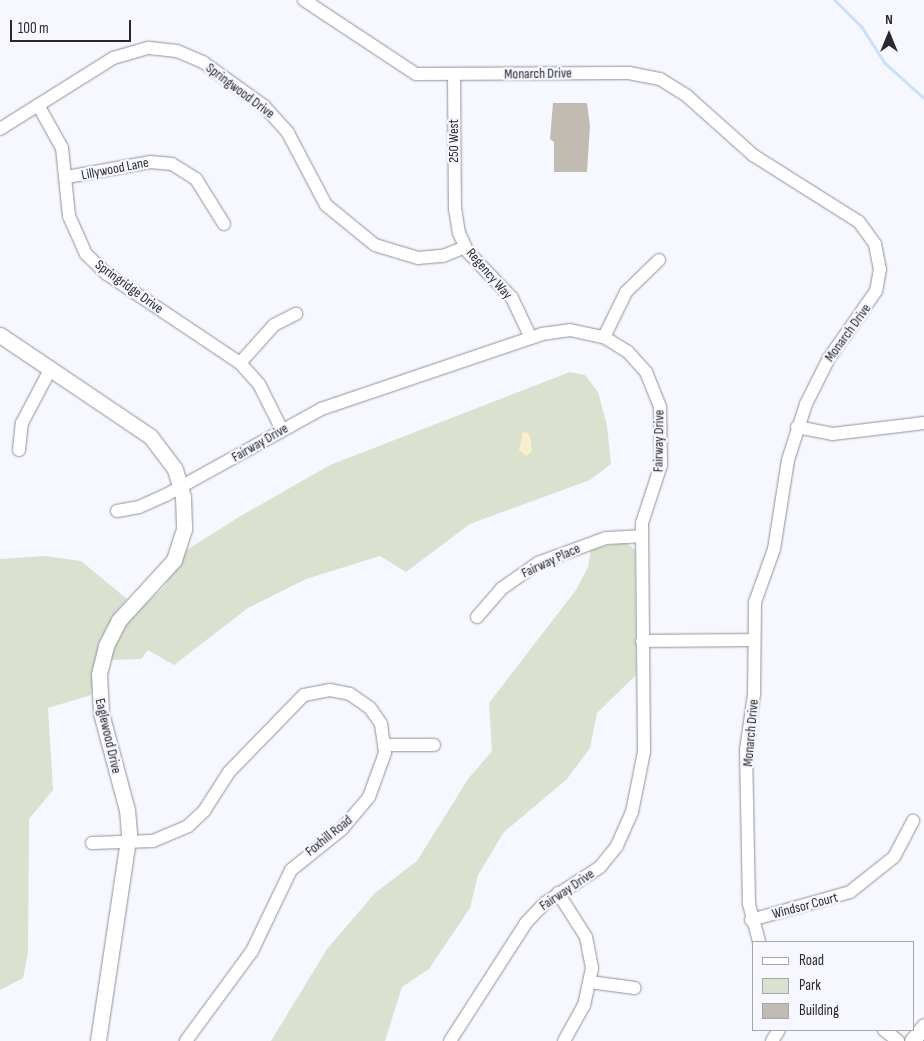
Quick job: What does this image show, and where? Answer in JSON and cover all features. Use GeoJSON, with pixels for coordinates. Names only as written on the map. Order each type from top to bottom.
{"type":"FeatureCollection","features":[{"type":"Feature","properties":{"kind":"main road","name":"Eaglewood Drive"},"geometry":{"type":"LineString","coordinates":[[0,335],[150,436],[170,460],[181,487],[185,518],[178,550],[162,577],[114,628],[99,674],[99,704],[127,810],[129,843],[98,1041]]}},
{"type":"Feature","properties":{"kind":"main road"},"geometry":{"type":"LineString","coordinates":[[912,1041],[924,1026]]}},
{"type":"Feature","properties":{"kind":"street","name":"Monarch Drive"},"geometry":{"type":"LineString","coordinates":[[304,0],[406,71],[454,75],[629,73],[660,79],[687,96],[753,155],[859,222],[878,251],[878,284],[870,304],[822,371],[798,427],[786,472],[774,549],[757,594],[754,640],[754,694],[746,750],[751,920],[759,941]]}},
{"type":"Feature","properties":{"kind":"street","name":"Springwood Drive"},"geometry":{"type":"LineString","coordinates":[[0,129],[121,54],[149,48],[185,54],[272,114],[294,144],[326,205],[375,245],[418,258],[443,256],[465,247]]}},
{"type":"Feature","properties":{"kind":"street","name":"250 West"},"geometry":{"type":"LineString","coordinates":[[454,75],[455,208]]}},
{"type":"Feature","properties":{"kind":"street","name":"Springridge Drive"},"geometry":{"type":"LineString","coordinates":[[38,105],[62,148],[67,177],[71,224],[95,265],[240,364],[258,384],[282,430]]}},
{"type":"Feature","properties":{"kind":"street","name":"Lillywood Lane"},"geometry":{"type":"LineString","coordinates":[[67,177],[150,162],[172,164],[196,179],[224,224]]}},
{"type":"Feature","properties":{"kind":"street","name":"Regency Way"},"geometry":{"type":"LineString","coordinates":[[455,208],[465,247],[512,298],[531,338]]}},
{"type":"Feature","properties":{"kind":"street"},"geometry":{"type":"LineString","coordinates":[[604,337],[626,292],[659,260]]}},
{"type":"Feature","properties":{"kind":"street"},"geometry":{"type":"LineString","coordinates":[[240,364],[274,325],[296,314]]}},
{"type":"Feature","properties":{"kind":"street","name":"Fairway Drive"},"geometry":{"type":"LineString","coordinates":[[117,510],[139,507],[181,487],[282,430],[328,407],[531,338],[570,330],[604,337],[640,364],[660,407],[660,472],[644,515],[641,536],[643,762],[632,812],[617,846],[600,867],[558,893],[526,923],[450,1041]]}},
{"type":"Feature","properties":{"kind":"street"},"geometry":{"type":"LineString","coordinates":[[19,450],[22,423],[51,368]]}},
{"type":"Feature","properties":{"kind":"street"},"geometry":{"type":"LineString","coordinates":[[798,427],[832,434],[924,423]]}},
{"type":"Feature","properties":{"kind":"street","name":"Fairway Place"},"geometry":{"type":"LineString","coordinates":[[477,617],[501,589],[538,563],[606,538],[641,536]]}},
{"type":"Feature","properties":{"kind":"street"},"geometry":{"type":"LineString","coordinates":[[642,642],[754,640]]}},
{"type":"Feature","properties":{"kind":"street","name":"Foxhill Road"},"geometry":{"type":"LineString","coordinates":[[92,843],[129,843],[160,840],[188,826],[204,811],[229,772],[286,711],[313,692],[340,691],[364,702],[381,724],[385,745],[378,777],[363,806],[342,829],[291,870],[255,946],[186,1041]]}},
{"type":"Feature","properties":{"kind":"street"},"geometry":{"type":"LineString","coordinates":[[385,745],[434,744]]}},
{"type":"Feature","properties":{"kind":"street","name":"Windsor Court"},"geometry":{"type":"LineString","coordinates":[[751,920],[850,892],[894,857],[913,821]]}},
{"type":"Feature","properties":{"kind":"street"},"geometry":{"type":"LineString","coordinates":[[558,893],[586,937],[590,982],[584,1005],[564,1041]]}},
{"type":"Feature","properties":{"kind":"street"},"geometry":{"type":"LineString","coordinates":[[590,982],[635,988]]}},
{"type":"Feature","properties":{"kind":"street"},"geometry":{"type":"LineString","coordinates":[[885,1031],[898,1041]]}},
{"type":"Feature","properties":{"kind":"green space"},"geometry":{"type":"Polygon","coordinates":[[[570,372],[585,375],[598,392],[607,425],[611,464],[590,480],[470,524],[406,572],[380,556],[306,579],[248,608],[174,665],[148,650],[141,659],[109,660],[127,621],[164,587],[185,551],[239,517],[330,465],[570,372]]]}},
{"type":"Feature","properties":{"kind":"green space"},"geometry":{"type":"Polygon","coordinates":[[[626,542],[635,550],[636,675],[597,713],[590,748],[567,779],[504,832],[478,875],[470,908],[429,969],[402,987],[385,1041],[271,1041],[327,949],[375,893],[417,861],[468,779],[492,751],[489,703],[576,590],[588,567],[591,549],[626,542]]]}},
{"type":"Feature","properties":{"kind":"green space"},"geometry":{"type":"Polygon","coordinates":[[[44,556],[81,561],[127,599],[113,616],[99,643],[91,695],[48,708],[53,790],[29,819],[28,953],[23,978],[0,990],[0,559],[44,556]]]}},
{"type":"Feature","properties":{"kind":"sand"},"geometry":{"type":"Polygon","coordinates":[[[523,432],[528,433],[531,440],[532,451],[526,456],[519,450],[523,432]]]}},
{"type":"Feature","properties":{"kind":"building"},"geometry":{"type":"Polygon","coordinates":[[[553,103],[587,103],[590,126],[587,172],[554,172],[554,142],[550,139],[553,103]]]}},
{"type":"Feature","properties":{"kind":"waterway"},"geometry":{"type":"LineString","coordinates":[[835,0],[862,27],[885,63],[924,98]]}}]}
